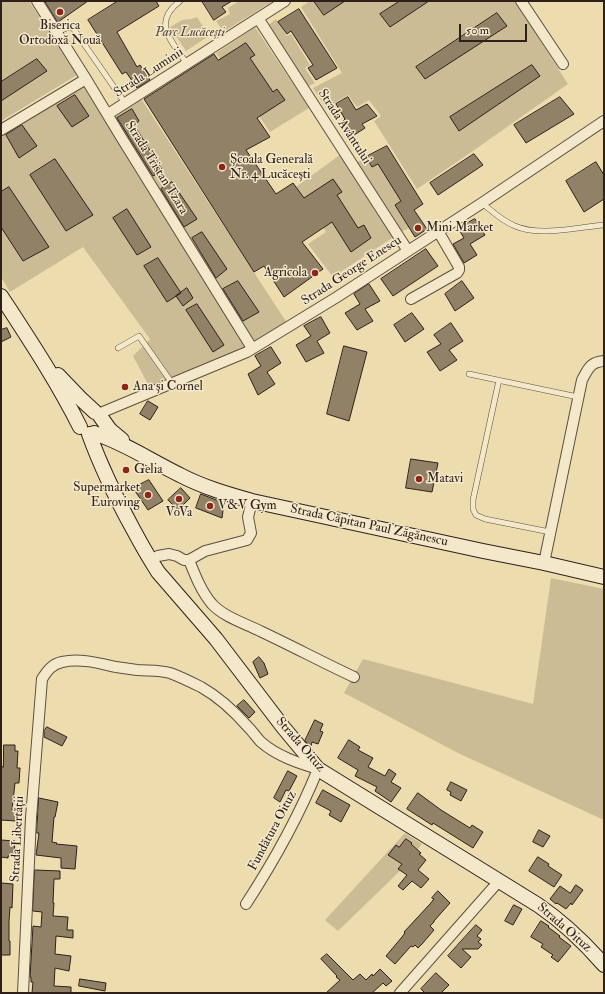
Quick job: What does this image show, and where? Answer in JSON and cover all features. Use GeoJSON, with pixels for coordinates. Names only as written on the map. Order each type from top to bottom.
{"type":"FeatureCollection","features":[{"type":"Feature","properties":{"kind":"main road","name":"Strada Căpitan Paul Zăgănescu"},"geometry":{"type":"LineString","coordinates":[[1,296],[39,354],[67,403],[88,431],[111,439],[192,481],[217,491],[252,501],[604,577]]}},
{"type":"Feature","properties":{"kind":"main road","name":"Strada Căpitan Paul Zăgănescu"},"geometry":{"type":"LineString","coordinates":[[39,354],[74,392],[98,414],[110,430],[141,454]]}},
{"type":"Feature","properties":{"kind":"main road"},"geometry":{"type":"LineString","coordinates":[[88,411],[98,414],[102,420],[101,426],[97,432],[88,431],[79,420],[82,414],[88,411]]}},
{"type":"Feature","properties":{"kind":"main road","name":"Strada Oituz"},"geometry":{"type":"LineString","coordinates":[[88,431],[122,509],[158,572],[216,640],[283,727],[318,769],[538,904],[580,939],[604,965]]}},
{"type":"Feature","properties":{"kind":"street","name":"Strada Tristan Tzara"},"geometry":{"type":"LineString","coordinates":[[37,1],[252,348]]}},
{"type":"Feature","properties":{"kind":"street","name":"Strada Luminii"},"geometry":{"type":"LineString","coordinates":[[108,114],[285,1]]}},
{"type":"Feature","properties":{"kind":"street"},"geometry":{"type":"LineString","coordinates":[[521,1],[563,64]]}},
{"type":"Feature","properties":{"kind":"street","name":"Strada Avântului"},"geometry":{"type":"LineString","coordinates":[[258,18],[408,251]]}},
{"type":"Feature","properties":{"kind":"street"},"geometry":{"type":"LineString","coordinates":[[1,130],[86,79]]}},
{"type":"Feature","properties":{"kind":"street","name":"Strada George Enescu"},"geometry":{"type":"LineString","coordinates":[[98,414],[247,352],[337,297],[603,125]]}},
{"type":"Feature","properties":{"kind":"street"},"geometry":{"type":"LineString","coordinates":[[411,299],[436,286],[457,273],[459,270],[459,267],[438,231]]}},
{"type":"Feature","properties":{"kind":"street"},"geometry":{"type":"LineString","coordinates":[[544,563],[582,380],[588,367],[598,361],[604,361]]}},
{"type":"Feature","properties":{"kind":"street"},"geometry":{"type":"LineString","coordinates":[[150,560],[158,556],[169,554],[184,560],[189,560],[205,551],[247,540],[251,533],[248,517],[252,501]]}},
{"type":"Feature","properties":{"kind":"street"},"geometry":{"type":"LineString","coordinates":[[189,560],[196,578],[204,592],[212,604],[225,615],[354,677]]}},
{"type":"Feature","properties":{"kind":"street","name":"Strada Libertății"},"geometry":{"type":"LineString","coordinates":[[23,993],[31,818],[41,686],[42,679],[51,667],[61,662],[89,661],[117,667],[169,673],[183,678],[220,700],[270,749],[300,763],[318,769]]}},
{"type":"Feature","properties":{"kind":"street","name":"Fundătura Oituz"},"geometry":{"type":"LineString","coordinates":[[246,904],[303,805],[318,769]]}},
{"type":"Feature","properties":{"kind":"street"},"geometry":{"type":"LineString","coordinates":[[400,993],[499,881]]}},
{"type":"Feature","properties":{"kind":"lane"},"geometry":{"type":"LineString","coordinates":[[180,1],[169,13],[165,23],[169,37],[187,64]]}},
{"type":"Feature","properties":{"kind":"lane"},"geometry":{"type":"LineString","coordinates":[[57,32],[69,26],[73,28],[125,103]]}},
{"type":"Feature","properties":{"kind":"lane"},"geometry":{"type":"LineString","coordinates":[[482,203],[504,220],[514,226],[526,230],[552,231],[604,225]]}},
{"type":"Feature","properties":{"kind":"lane"},"geometry":{"type":"LineString","coordinates":[[118,348],[139,336],[172,383]]}},
{"type":"Feature","properties":{"kind":"lane"},"geometry":{"type":"LineString","coordinates":[[469,374],[578,397]]}},
{"type":"Feature","properties":{"kind":"lane"},"geometry":{"type":"LineString","coordinates":[[499,380],[472,500],[473,509],[476,515],[485,519],[550,532]]}},
{"type":"Feature","properties":{"kind":"green space"},"geometry":{"type":"Polygon","coordinates":[[[1,1],[29,1],[77,75],[1,121],[1,1]]]}},
{"type":"Feature","properties":{"kind":"green space"},"geometry":{"type":"Polygon","coordinates":[[[239,1],[273,1],[223,32],[216,21],[230,14],[228,8],[239,1]]]}},
{"type":"Feature","properties":{"kind":"green space"},"geometry":{"type":"Polygon","coordinates":[[[310,1],[515,1],[568,84],[417,189],[374,121],[381,116],[369,100],[357,107],[348,95],[326,108],[313,88],[342,73],[301,7],[310,1]]]}},
{"type":"Feature","properties":{"kind":"green space","name":"Parc Lucăcești"},"geometry":{"type":"Polygon","coordinates":[[[197,17],[209,36],[186,51],[170,27],[182,20],[197,17]]]}},
{"type":"Feature","properties":{"kind":"green space"},"geometry":{"type":"Polygon","coordinates":[[[276,19],[287,36],[291,34],[310,65],[305,68],[315,83],[307,87],[267,26],[276,19]]]}},
{"type":"Feature","properties":{"kind":"green space"},"geometry":{"type":"Polygon","coordinates":[[[255,27],[309,108],[270,132],[216,53],[255,27]]]}},
{"type":"Feature","properties":{"kind":"green space"},"geometry":{"type":"Polygon","coordinates":[[[83,85],[247,347],[151,390],[133,356],[150,339],[83,247],[10,292],[1,277],[1,135],[83,85]]]}},
{"type":"Feature","properties":{"kind":"green space"},"geometry":{"type":"Polygon","coordinates":[[[140,97],[287,323],[253,343],[112,116],[140,97]]]}},
{"type":"Feature","properties":{"kind":"green space"},"geometry":{"type":"Polygon","coordinates":[[[341,154],[395,236],[333,277],[308,244],[326,232],[296,187],[341,154]]]}},
{"type":"Feature","properties":{"kind":"green space"},"geometry":{"type":"Polygon","coordinates":[[[366,157],[372,167],[378,164],[401,201],[395,205],[409,228],[400,232],[356,163],[366,157]]]}},
{"type":"Feature","properties":{"kind":"green space"},"geometry":{"type":"Polygon","coordinates":[[[551,578],[604,589],[604,820],[460,754],[344,693],[363,659],[533,704],[551,578]]]}},
{"type":"Feature","properties":{"kind":"green space"},"geometry":{"type":"Polygon","coordinates":[[[405,833],[422,844],[404,867],[338,931],[325,920],[405,833]]]}},
{"type":"Feature","properties":{"kind":"building","name":"Biserica Ortodoxă Nouă"},"geometry":{"type":"Polygon","coordinates":[[[45,1],[88,1],[58,22],[45,1]]]}},
{"type":"Feature","properties":{"kind":"building"},"geometry":{"type":"Polygon","coordinates":[[[118,1],[156,1],[159,6],[117,32],[137,67],[140,65],[150,80],[137,88],[126,72],[122,74],[88,20],[118,1]]]}},
{"type":"Feature","properties":{"kind":"building"},"geometry":{"type":"Polygon","coordinates":[[[202,1],[232,1],[222,7],[226,12],[214,20],[202,1]]]}},
{"type":"Feature","properties":{"kind":"building"},"geometry":{"type":"Polygon","coordinates":[[[314,1],[345,1],[324,15],[314,1]]]}},
{"type":"Feature","properties":{"kind":"building"},"geometry":{"type":"Polygon","coordinates":[[[400,1],[429,1],[390,27],[380,14],[400,1]]]}},
{"type":"Feature","properties":{"kind":"building"},"geometry":{"type":"Polygon","coordinates":[[[299,9],[337,68],[316,80],[308,68],[313,65],[291,31],[287,34],[278,22],[299,9]]]}},
{"type":"Feature","properties":{"kind":"building"},"geometry":{"type":"Polygon","coordinates":[[[497,13],[507,26],[425,79],[416,67],[497,13]]]}},
{"type":"Feature","properties":{"kind":"building","name":"Școala Generală Nr. 4 Lucăcești"},"geometry":{"type":"Polygon","coordinates":[[[246,43],[255,55],[250,58],[273,92],[277,89],[285,100],[257,118],[270,137],[246,150],[276,194],[293,183],[304,198],[333,179],[342,192],[337,195],[358,228],[364,225],[371,238],[351,252],[332,222],[302,242],[323,269],[284,297],[264,266],[254,272],[144,99],[214,54],[218,60],[246,43]]]}},
{"type":"Feature","properties":{"kind":"building"},"geometry":{"type":"Polygon","coordinates":[[[37,59],[47,71],[1,101],[1,82],[37,59]]]}},
{"type":"Feature","properties":{"kind":"building"},"geometry":{"type":"Polygon","coordinates":[[[532,65],[540,76],[459,131],[450,117],[532,65]]]}},
{"type":"Feature","properties":{"kind":"building"},"geometry":{"type":"Polygon","coordinates":[[[75,95],[89,116],[72,127],[57,106],[75,95]]]}},
{"type":"Feature","properties":{"kind":"building"},"geometry":{"type":"Polygon","coordinates":[[[348,97],[356,110],[367,104],[377,116],[362,124],[365,128],[351,137],[341,123],[345,119],[336,104],[348,97]]]}},
{"type":"Feature","properties":{"kind":"building"},"geometry":{"type":"Polygon","coordinates":[[[560,97],[574,114],[526,143],[514,125],[560,97]]]}},
{"type":"Feature","properties":{"kind":"building"},"geometry":{"type":"Polygon","coordinates":[[[132,109],[139,121],[134,125],[163,171],[153,176],[117,118],[132,109]]]}},
{"type":"Feature","properties":{"kind":"building"},"geometry":{"type":"Polygon","coordinates":[[[22,125],[37,146],[19,158],[6,135],[22,125]]]}},
{"type":"Feature","properties":{"kind":"building"},"geometry":{"type":"Polygon","coordinates":[[[387,146],[423,204],[414,210],[427,229],[415,237],[395,205],[401,201],[378,164],[372,167],[366,157],[387,146]]]}},
{"type":"Feature","properties":{"kind":"building"},"geometry":{"type":"Polygon","coordinates":[[[474,154],[483,165],[438,195],[430,183],[474,154]]]}},
{"type":"Feature","properties":{"kind":"building"},"geometry":{"type":"Polygon","coordinates":[[[55,159],[93,215],[66,231],[30,175],[55,159]]]}},
{"type":"Feature","properties":{"kind":"building"},"geometry":{"type":"Polygon","coordinates":[[[596,162],[604,175],[604,199],[584,212],[566,181],[596,162]]]}},
{"type":"Feature","properties":{"kind":"building"},"geometry":{"type":"Polygon","coordinates":[[[172,182],[197,219],[184,227],[161,189],[172,182]]]}},
{"type":"Feature","properties":{"kind":"building"},"geometry":{"type":"Polygon","coordinates":[[[9,187],[49,247],[23,261],[1,227],[1,192],[9,187]]]}},
{"type":"Feature","properties":{"kind":"building"},"geometry":{"type":"Polygon","coordinates":[[[127,209],[151,247],[137,255],[113,218],[127,209]]]}},
{"type":"Feature","properties":{"kind":"building"},"geometry":{"type":"Polygon","coordinates":[[[475,219],[485,235],[470,244],[477,255],[464,263],[453,244],[464,238],[458,228],[475,219]]]}},
{"type":"Feature","properties":{"kind":"building"},"geometry":{"type":"Polygon","coordinates":[[[202,232],[227,269],[216,278],[192,238],[202,232]]]}},
{"type":"Feature","properties":{"kind":"building"},"geometry":{"type":"Polygon","coordinates":[[[426,249],[438,266],[393,296],[381,279],[426,249]]]}},
{"type":"Feature","properties":{"kind":"building"},"geometry":{"type":"Polygon","coordinates":[[[158,258],[181,293],[167,302],[144,266],[158,258]]]}},
{"type":"Feature","properties":{"kind":"building"},"geometry":{"type":"Polygon","coordinates":[[[238,281],[259,312],[243,321],[223,289],[238,281]]]}},
{"type":"Feature","properties":{"kind":"building"},"geometry":{"type":"Polygon","coordinates":[[[462,281],[474,298],[455,311],[445,294],[462,281]]]}},
{"type":"Feature","properties":{"kind":"building"},"geometry":{"type":"Polygon","coordinates":[[[369,284],[380,301],[365,309],[373,321],[357,330],[345,313],[360,304],[354,294],[369,284]]]}},
{"type":"Feature","properties":{"kind":"building"},"geometry":{"type":"Polygon","coordinates":[[[187,288],[193,298],[183,306],[176,296],[187,288]]]}},
{"type":"Feature","properties":{"kind":"building"},"geometry":{"type":"Polygon","coordinates":[[[197,304],[224,345],[213,352],[186,310],[197,304]]]}},
{"type":"Feature","properties":{"kind":"building"},"geometry":{"type":"Polygon","coordinates":[[[412,313],[424,329],[405,342],[394,325],[412,313]]]}},
{"type":"Feature","properties":{"kind":"building"},"geometry":{"type":"Polygon","coordinates":[[[321,317],[330,333],[317,341],[324,353],[306,362],[296,345],[311,336],[304,326],[321,317]]]}},
{"type":"Feature","properties":{"kind":"building"},"geometry":{"type":"Polygon","coordinates":[[[451,323],[463,341],[449,350],[457,360],[440,371],[427,352],[441,344],[434,335],[451,323]]]}},
{"type":"Feature","properties":{"kind":"building"},"geometry":{"type":"Polygon","coordinates":[[[7,328],[11,337],[1,342],[1,330],[7,328]]]}},
{"type":"Feature","properties":{"kind":"building"},"geometry":{"type":"Polygon","coordinates":[[[344,346],[367,352],[349,421],[327,414],[344,346]]]}},
{"type":"Feature","properties":{"kind":"building"},"geometry":{"type":"Polygon","coordinates":[[[271,347],[281,363],[267,372],[275,384],[258,395],[248,374],[261,366],[255,356],[271,347]]]}},
{"type":"Feature","properties":{"kind":"building"},"geometry":{"type":"Polygon","coordinates":[[[148,401],[158,407],[150,420],[140,414],[148,401]]]}},
{"type":"Feature","properties":{"kind":"building"},"geometry":{"type":"Polygon","coordinates":[[[411,459],[438,463],[432,492],[406,488],[411,459]]]}},
{"type":"Feature","properties":{"kind":"building","name":"Supermarket Euroving"},"geometry":{"type":"Polygon","coordinates":[[[149,480],[163,501],[148,510],[133,488],[149,480]]]}},
{"type":"Feature","properties":{"kind":"building","name":"VoVa"},"geometry":{"type":"Polygon","coordinates":[[[181,488],[190,498],[178,510],[168,500],[181,488]]]}},
{"type":"Feature","properties":{"kind":"building","name":"V&V Gym"},"geometry":{"type":"Polygon","coordinates":[[[201,494],[224,503],[222,518],[196,508],[201,494]]]}},
{"type":"Feature","properties":{"kind":"building"},"geometry":{"type":"Polygon","coordinates":[[[259,657],[264,663],[268,674],[260,678],[253,662],[259,657]]]}},
{"type":"Feature","properties":{"kind":"building"},"geometry":{"type":"Polygon","coordinates":[[[244,700],[255,712],[249,718],[237,706],[244,700]]]}},
{"type":"Feature","properties":{"kind":"building"},"geometry":{"type":"Polygon","coordinates":[[[315,720],[323,724],[320,731],[323,732],[318,744],[312,742],[311,746],[305,741],[315,720]]]}},
{"type":"Feature","properties":{"kind":"building"},"geometry":{"type":"Polygon","coordinates":[[[47,727],[67,737],[62,746],[44,737],[44,731],[47,727]]]}},
{"type":"Feature","properties":{"kind":"building"},"geometry":{"type":"Polygon","coordinates":[[[349,740],[360,747],[358,750],[373,758],[368,767],[385,776],[389,769],[396,774],[391,782],[401,788],[391,802],[375,791],[377,787],[355,776],[358,770],[338,758],[349,740]]]}},
{"type":"Feature","properties":{"kind":"building"},"geometry":{"type":"Polygon","coordinates":[[[4,745],[15,745],[15,751],[18,751],[17,768],[20,768],[19,783],[15,783],[12,810],[17,810],[16,821],[1,820],[1,766],[3,767],[4,745]]]}},
{"type":"Feature","properties":{"kind":"building"},"geometry":{"type":"Polygon","coordinates":[[[288,771],[297,776],[289,791],[286,790],[280,802],[274,798],[288,771]]]}},
{"type":"Feature","properties":{"kind":"building"},"geometry":{"type":"Polygon","coordinates":[[[451,782],[467,790],[461,801],[450,795],[451,792],[447,790],[451,782]]]}},
{"type":"Feature","properties":{"kind":"building"},"geometry":{"type":"Polygon","coordinates":[[[323,790],[350,805],[341,822],[329,815],[331,811],[316,803],[323,790]]]}},
{"type":"Feature","properties":{"kind":"building"},"geometry":{"type":"Polygon","coordinates":[[[418,793],[441,810],[470,828],[472,825],[483,832],[473,848],[407,809],[418,793]]]}},
{"type":"Feature","properties":{"kind":"building"},"geometry":{"type":"Polygon","coordinates":[[[39,798],[58,802],[54,817],[52,842],[57,843],[56,844],[77,846],[75,869],[61,868],[61,858],[36,855],[39,833],[37,833],[39,798]]]}},
{"type":"Feature","properties":{"kind":"building"},"geometry":{"type":"Polygon","coordinates":[[[539,830],[550,836],[543,847],[533,842],[539,830]]]}},
{"type":"Feature","properties":{"kind":"building"},"geometry":{"type":"Polygon","coordinates":[[[406,839],[412,843],[411,844],[421,853],[419,854],[426,860],[418,870],[429,879],[421,888],[412,881],[403,890],[398,886],[407,875],[398,869],[402,864],[388,855],[396,845],[399,847],[406,839]]]}},
{"type":"Feature","properties":{"kind":"building"},"geometry":{"type":"Polygon","coordinates":[[[1,840],[15,841],[14,856],[8,856],[8,858],[1,857],[1,840]]]}},
{"type":"Feature","properties":{"kind":"building"},"geometry":{"type":"Polygon","coordinates":[[[538,857],[562,875],[554,887],[529,871],[538,857]]]}},
{"type":"Feature","properties":{"kind":"building"},"geometry":{"type":"Polygon","coordinates":[[[35,870],[60,871],[60,879],[54,879],[53,916],[68,917],[67,930],[73,930],[73,938],[56,936],[55,954],[71,956],[69,971],[55,968],[54,986],[71,987],[71,993],[32,993],[33,982],[31,982],[30,977],[33,926],[41,927],[42,912],[33,911],[35,870]]]}},
{"type":"Feature","properties":{"kind":"building"},"geometry":{"type":"Polygon","coordinates":[[[1,883],[13,884],[12,908],[10,907],[9,921],[10,955],[1,955],[1,883]]]}},
{"type":"Feature","properties":{"kind":"building"},"geometry":{"type":"Polygon","coordinates":[[[576,885],[583,890],[572,905],[571,903],[566,909],[550,899],[560,886],[570,893],[576,885]]]}},
{"type":"Feature","properties":{"kind":"building"},"geometry":{"type":"Polygon","coordinates":[[[438,891],[450,903],[430,926],[434,930],[422,944],[418,948],[415,945],[413,947],[411,946],[395,964],[386,956],[405,933],[404,932],[434,899],[432,898],[438,891]]]}},
{"type":"Feature","properties":{"kind":"building"},"geometry":{"type":"Polygon","coordinates":[[[514,905],[522,909],[513,925],[505,921],[514,905]]]}},
{"type":"Feature","properties":{"kind":"building"},"geometry":{"type":"Polygon","coordinates":[[[541,921],[549,926],[548,927],[571,946],[558,962],[551,957],[553,955],[541,947],[543,944],[531,937],[541,921]]]}},
{"type":"Feature","properties":{"kind":"building"},"geometry":{"type":"Polygon","coordinates":[[[476,925],[482,930],[477,936],[481,939],[478,942],[482,945],[478,949],[462,949],[471,957],[461,968],[448,956],[476,925]]]}},
{"type":"Feature","properties":{"kind":"building"},"geometry":{"type":"Polygon","coordinates":[[[327,954],[353,980],[360,974],[366,980],[380,969],[392,981],[386,986],[383,983],[372,993],[326,993],[340,980],[321,959],[327,954]]]}},
{"type":"Feature","properties":{"kind":"building"},"geometry":{"type":"Polygon","coordinates":[[[436,973],[449,985],[441,993],[425,993],[421,989],[436,973]]]}},
{"type":"Feature","properties":{"kind":"building"},"geometry":{"type":"Polygon","coordinates":[[[80,979],[106,983],[105,991],[79,986],[80,979]]]}},
{"type":"Feature","properties":{"kind":"place","name":"Biserica Ortodoxă Nouă"},"geometry":{"type":"Point","coordinates":[60,12]}},
{"type":"Feature","properties":{"kind":"place","name":"Școala Generală Nr. 4 Lucăcești"},"geometry":{"type":"Point","coordinates":[222,167]}},
{"type":"Feature","properties":{"kind":"place","name":"Mini Market"},"geometry":{"type":"Point","coordinates":[418,228]}},
{"type":"Feature","properties":{"kind":"place","name":"Agricola"},"geometry":{"type":"Point","coordinates":[315,273]}},
{"type":"Feature","properties":{"kind":"place","name":"Ana și Cornel"},"geometry":{"type":"Point","coordinates":[125,387]}},
{"type":"Feature","properties":{"kind":"place","name":"Gelia"},"geometry":{"type":"Point","coordinates":[126,470]}},
{"type":"Feature","properties":{"kind":"place","name":"Matavi"},"geometry":{"type":"Point","coordinates":[419,479]}},
{"type":"Feature","properties":{"kind":"place","name":"Supermarket Euroving"},"geometry":{"type":"Point","coordinates":[148,495]}},
{"type":"Feature","properties":{"kind":"place","name":"VoVa"},"geometry":{"type":"Point","coordinates":[179,499]}},
{"type":"Feature","properties":{"kind":"place","name":"V&V Gym"},"geometry":{"type":"Point","coordinates":[210,506]}}]}
